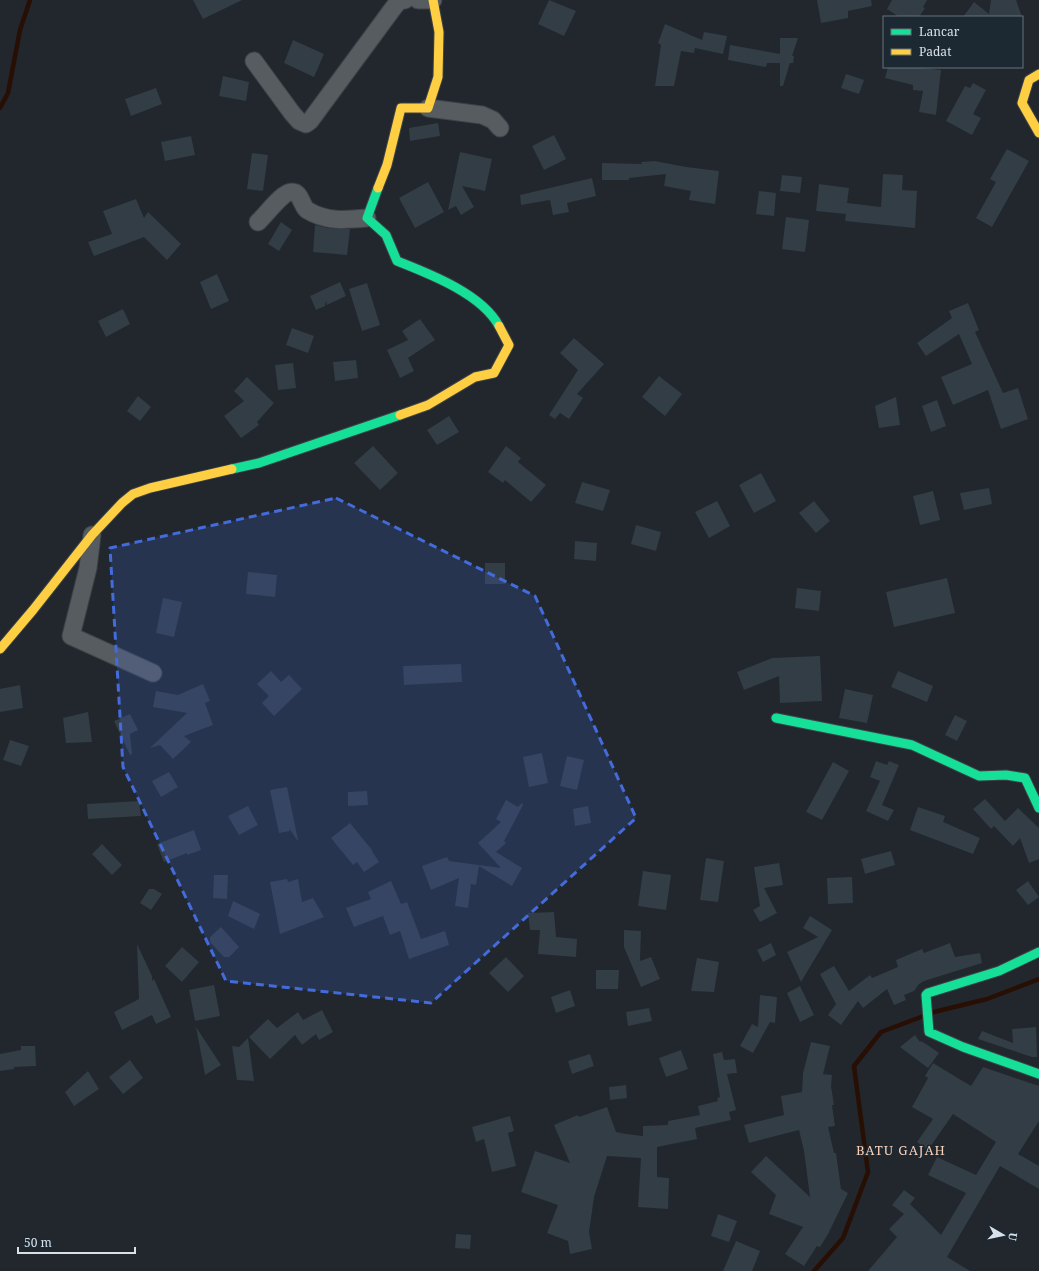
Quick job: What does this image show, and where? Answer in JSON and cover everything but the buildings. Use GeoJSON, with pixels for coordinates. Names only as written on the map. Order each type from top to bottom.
{"type":"FeatureCollection","features":[{"type":"Feature","properties":{"kind":"street"},"geometry":{"type":"LineString","coordinates":[[254,60],[292,113],[299,121],[306,124],[310,121],[394,7],[400,1],[405,0]]}},
{"type":"Feature","properties":{"kind":"street"},"geometry":{"type":"LineString","coordinates":[[418,0],[433,0],[439,32],[438,77],[428,108]]}},
{"type":"Feature","properties":{"kind":"street"},"geometry":{"type":"LineString","coordinates":[[1039,74],[1029,80],[1022,103],[1039,133]]}},
{"type":"Feature","properties":{"kind":"street"},"geometry":{"type":"LineString","coordinates":[[367,218],[387,165],[401,108],[428,108],[482,115],[493,120],[500,128]]}},
{"type":"Feature","properties":{"kind":"street"},"geometry":{"type":"LineString","coordinates":[[0,649],[92,535],[122,503],[134,494],[150,488],[201,475],[259,463],[428,406],[475,377],[494,373],[509,345],[496,318],[468,294],[427,273],[397,261],[386,235],[367,218],[336,220],[320,216],[306,209],[302,205],[300,197],[296,193],[292,192],[285,194],[258,222]]}},
{"type":"Feature","properties":{"kind":"street"},"geometry":{"type":"LineString","coordinates":[[92,535],[88,568],[71,636],[153,673]]}},
{"type":"Feature","properties":{"kind":"street"},"geometry":{"type":"LineString","coordinates":[[776,718],[912,745],[978,776],[1006,775],[1026,778],[1039,808]]}},
{"type":"Feature","properties":{"kind":"street"},"geometry":{"type":"LineString","coordinates":[[1039,952],[1008,967],[962,983],[928,992],[926,995],[929,1032],[974,1051],[1024,1066],[1039,1074]]}},
{"type":"Feature","properties":{"kind":"highlighted area"},"geometry":{"type":"Polygon","coordinates":[[[336,498],[535,596],[636,818],[431,1003],[226,981],[123,767],[110,548],[336,498]]]}},
{"type":"Feature","properties":{"kind":"waterway"},"geometry":{"type":"LineString","coordinates":[[0,108],[8,93],[20,30],[30,0]]}},
{"type":"Feature","properties":{"kind":"waterway"},"geometry":{"type":"LineString","coordinates":[[934,1012],[987,999],[1039,979]]}},
{"type":"Feature","properties":{"kind":"waterway"},"geometry":{"type":"LineString","coordinates":[[814,1271],[843,1238],[868,1172],[854,1066],[881,1032],[921,1017]]}},
{"type":"Feature","properties":{"kind":"traffic: fast"},"geometry":{"type":"LineString","coordinates":[[378,188],[367,218],[386,235],[397,261],[454,286],[481,304],[499,326]]}},
{"type":"Feature","properties":{"kind":"traffic: fast"},"geometry":{"type":"LineString","coordinates":[[232,469],[259,463],[400,415]]}},
{"type":"Feature","properties":{"kind":"traffic: fast"},"geometry":{"type":"LineString","coordinates":[[776,718],[912,745],[979,776],[1006,775],[1025,778],[1039,808]]}},
{"type":"Feature","properties":{"kind":"traffic: fast"},"geometry":{"type":"LineString","coordinates":[[1039,952],[999,971],[928,993],[926,995],[929,1032],[963,1047],[1039,1074]]}},
{"type":"Feature","properties":{"kind":"traffic: slow"},"geometry":{"type":"LineString","coordinates":[[378,188],[387,165],[401,108],[428,108],[438,77],[439,32],[433,0]]}},
{"type":"Feature","properties":{"kind":"traffic: slow"},"geometry":{"type":"LineString","coordinates":[[1039,74],[1029,80],[1022,103],[1039,133]]}},
{"type":"Feature","properties":{"kind":"traffic: slow"},"geometry":{"type":"LineString","coordinates":[[400,415],[428,405],[475,377],[494,373],[509,345],[499,326]]}},
{"type":"Feature","properties":{"kind":"traffic: slow"},"geometry":{"type":"LineString","coordinates":[[0,649],[92,535],[122,503],[133,494],[150,488],[232,469]]}},
{"type":"Feature","properties":{"kind":"district","name":"BATU GAJAH"},"geometry":{"type":"Point","coordinates":[901,1150]}}]}
